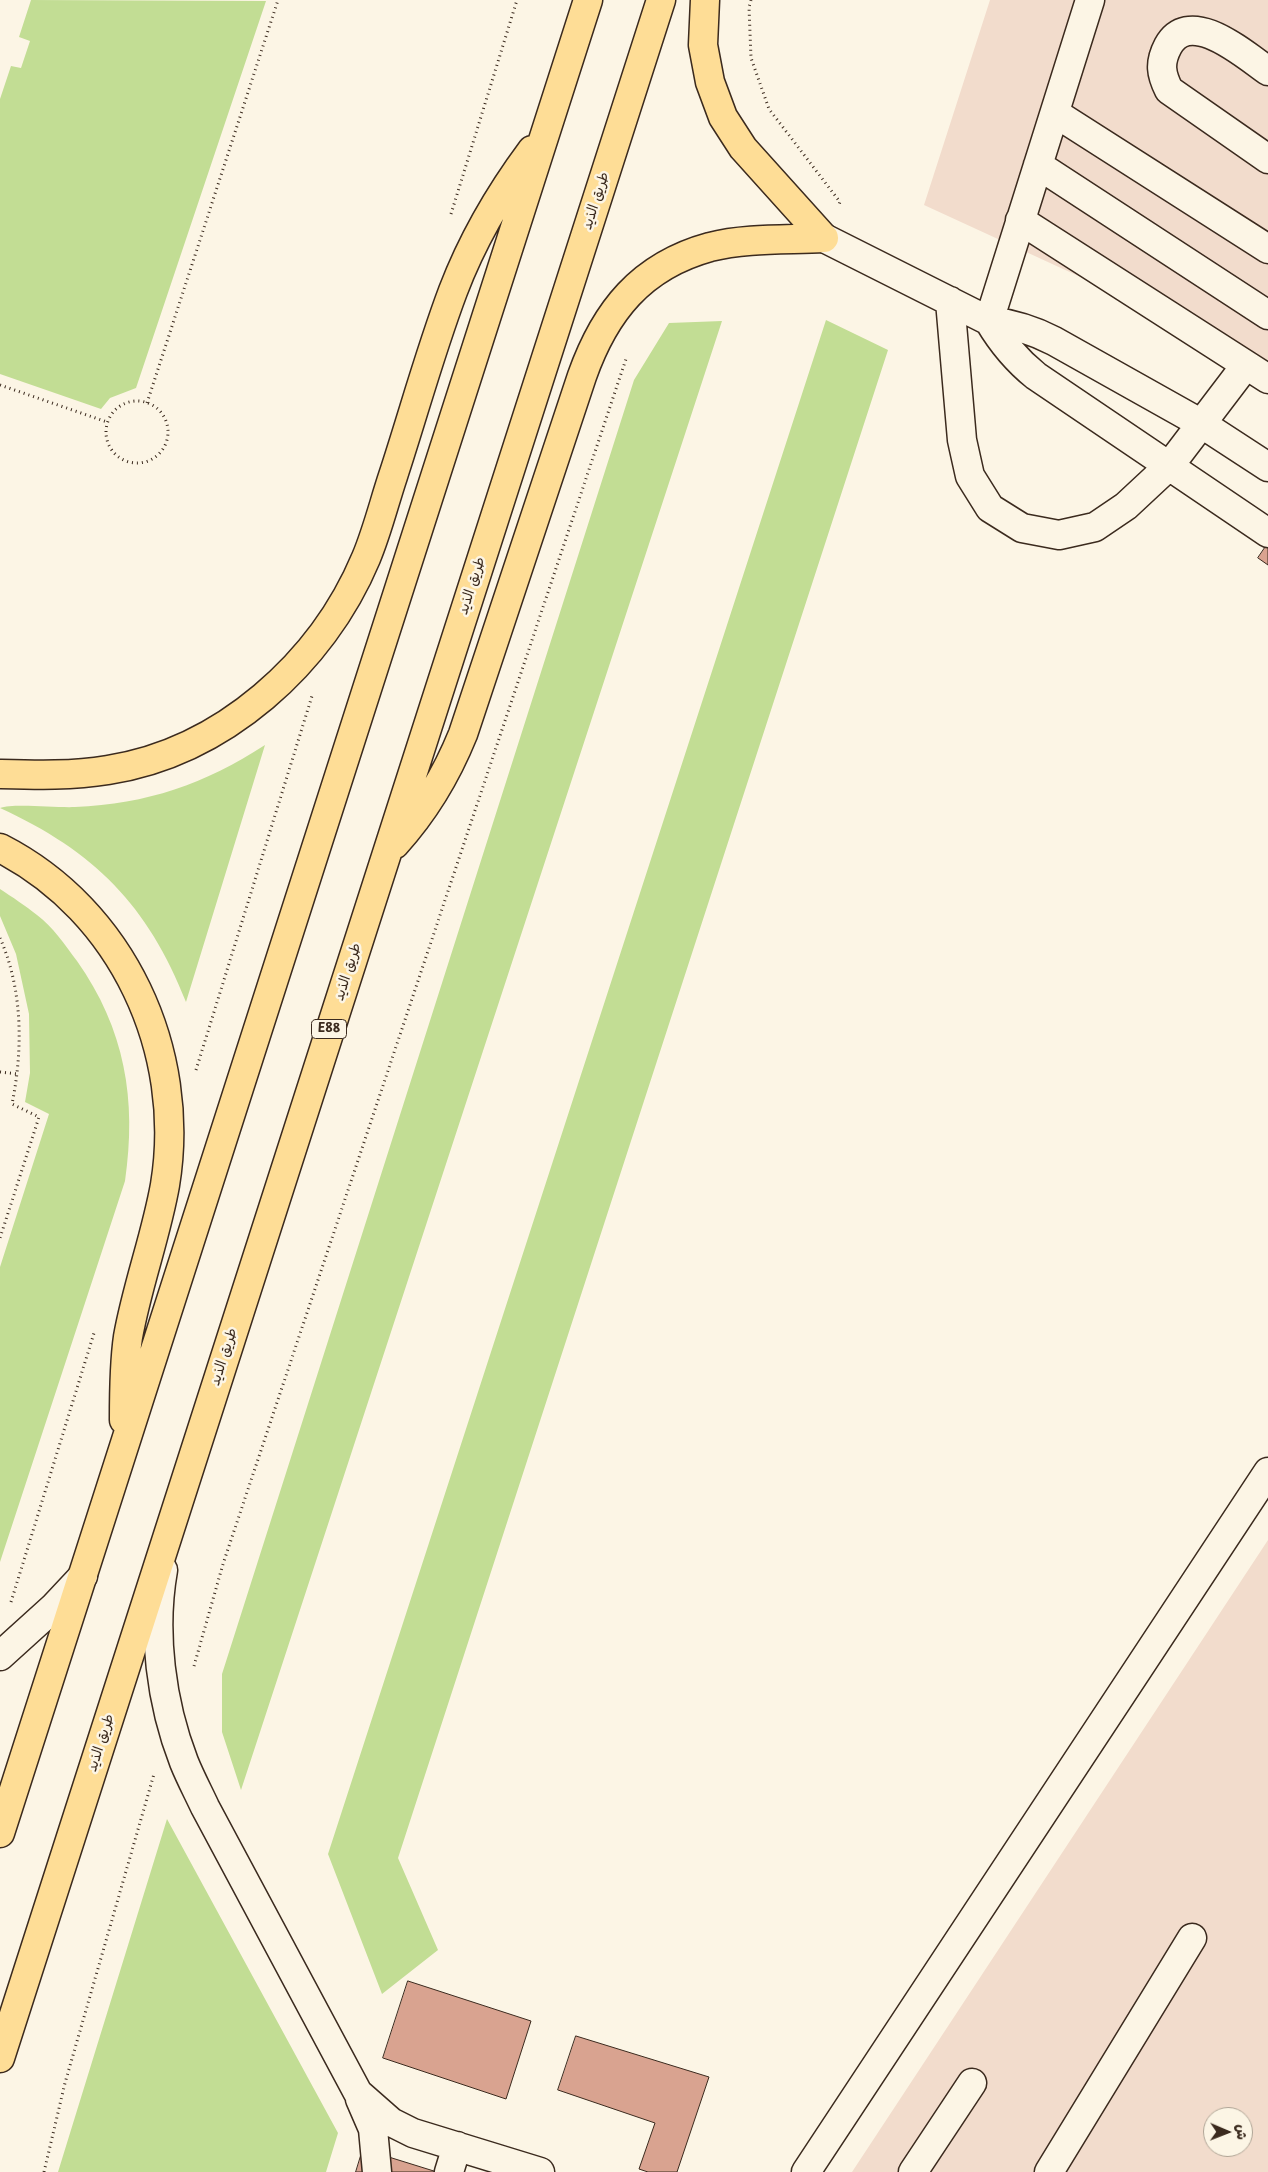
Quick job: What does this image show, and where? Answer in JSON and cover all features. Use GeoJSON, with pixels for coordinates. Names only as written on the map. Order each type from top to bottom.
{"type":"FeatureCollection","features":[{"type":"Feature","properties":{"kind":"highway"},"geometry":{"type":"LineString","coordinates":[[0,1833],[588,0]]}},
{"type":"Feature","properties":{"kind":"highway","name":"طريق الذيد"},"geometry":{"type":"LineString","coordinates":[[0,2058],[661,0]]}},
{"type":"Feature","properties":{"kind":"highway"},"geometry":{"type":"LineString","coordinates":[[706,0],[703,45],[710,82],[723,117],[743,148],[824,238]]}},
{"type":"Feature","properties":{"kind":"highway"},"geometry":{"type":"LineString","coordinates":[[0,774],[53,776],[110,770],[166,754],[218,730],[266,696],[306,656],[340,609],[366,558],[453,290],[479,234],[509,181],[545,133]]}},
{"type":"Feature","properties":{"kind":"highway"},"geometry":{"type":"LineString","coordinates":[[385,855],[430,799],[452,760],[582,376],[593,346],[608,318],[628,294],[647,278],[681,258],[711,247],[742,242],[824,238]]}},
{"type":"Feature","properties":{"kind":"highway"},"geometry":{"type":"LineString","coordinates":[[0,848],[43,875],[72,900],[99,928],[122,959],[140,993],[154,1029],[164,1066],[170,1114],[165,1186],[128,1338],[124,1392],[124,1446]]}},
{"type":"Feature","properties":{"kind":"street"},"geometry":{"type":"LineString","coordinates":[[989,321],[1090,0]]}},
{"type":"Feature","properties":{"kind":"street"},"geometry":{"type":"LineString","coordinates":[[1268,71],[1218,37],[1201,30],[1184,32],[1170,42],[1162,57],[1161,74],[1168,90],[1268,159]]}},
{"type":"Feature","properties":{"kind":"street"},"geometry":{"type":"LineString","coordinates":[[1055,113],[1268,249]]}},
{"type":"Feature","properties":{"kind":"street"},"geometry":{"type":"LineString","coordinates":[[1038,165],[1268,315]]}},
{"type":"Feature","properties":{"kind":"street"},"geometry":{"type":"LineString","coordinates":[[950,302],[962,440],[970,476],[990,508],[1022,528],[1059,535],[1095,528],[1126,506],[1170,465],[1202,424],[1257,372],[1020,220]]}},
{"type":"Feature","properties":{"kind":"street"},"geometry":{"type":"LineString","coordinates":[[824,238],[989,321],[1034,330],[1202,424],[1268,466]]}},
{"type":"Feature","properties":{"kind":"street"},"geometry":{"type":"LineString","coordinates":[[989,321],[1007,348],[1036,376],[1268,533]]}},
{"type":"Feature","properties":{"kind":"street"},"geometry":{"type":"LineString","coordinates":[[806,2172],[1268,1472]]}},
{"type":"Feature","properties":{"kind":"street"},"geometry":{"type":"LineString","coordinates":[[170,1527],[159,1589],[159,1652],[169,1714],[184,1762],[205,1807],[358,2093],[373,2129],[377,2172]]}},
{"type":"Feature","properties":{"kind":"street"},"geometry":{"type":"LineString","coordinates":[[0,1656],[42,1620],[83,1576]]}},
{"type":"Feature","properties":{"kind":"street"},"geometry":{"type":"LineString","coordinates":[[1049,2172],[1192,1938]]}},
{"type":"Feature","properties":{"kind":"street"},"geometry":{"type":"LineString","coordinates":[[913,2172],[972,2083]]}},
{"type":"Feature","properties":{"kind":"street"},"geometry":{"type":"LineString","coordinates":[[358,2093],[391,2122],[414,2133],[457,2146],[501,2166],[540,2172]]}},
{"type":"Feature","properties":{"kind":"street"},"geometry":{"type":"LineString","coordinates":[[449,2172],[457,2146]]}},
{"type":"Feature","properties":{"kind":"path"},"geometry":{"type":"LineString","coordinates":[[147,402],[278,0]]}},
{"type":"Feature","properties":{"kind":"path"},"geometry":{"type":"LineString","coordinates":[[449,219],[518,0]]}},
{"type":"Feature","properties":{"kind":"path"},"geometry":{"type":"LineString","coordinates":[[751,0],[749,7],[751,58],[769,109],[840,202],[824,238]]}},
{"type":"Feature","properties":{"kind":"path"},"geometry":{"type":"LineString","coordinates":[[193,1670],[223,1564],[629,350]]}},
{"type":"Feature","properties":{"kind":"path"},"geometry":{"type":"LineString","coordinates":[[0,385],[107,422]]}},
{"type":"Feature","properties":{"kind":"path"},"geometry":{"type":"LineString","coordinates":[[135,401],[147,402],[159,411],[166,423],[167,438],[161,451],[150,460],[136,463],[122,460],[112,450],[106,437],[107,422],[114,411],[123,404],[135,401]]}},
{"type":"Feature","properties":{"kind":"path"},"geometry":{"type":"LineString","coordinates":[[0,938],[6,951],[16,991],[20,1031],[18,1074],[12,1104],[39,1117],[0,1238]]}},
{"type":"Feature","properties":{"kind":"path"},"geometry":{"type":"LineString","coordinates":[[0,1072],[18,1074]]}},
{"type":"Feature","properties":{"kind":"path"},"geometry":{"type":"LineString","coordinates":[[44,2172],[65,2083],[155,1771]]}},
{"type":"Feature","properties":{"kind":"shaded area"},"geometry":{"type":"Polygon","coordinates":[[[990,0],[1268,0],[1268,391],[1087,280],[924,205],[990,0]]]}},
{"type":"Feature","properties":{"kind":"shaded area"},"geometry":{"type":"Polygon","coordinates":[[[1268,1540],[1268,2172],[852,2172],[1268,1540]]]}},
{"type":"Feature","properties":{"kind":"green space"},"geometry":{"type":"Polygon","coordinates":[[[31,0],[266,1],[136,388],[110,398],[101,409],[0,374],[0,99],[11,66],[21,68],[30,41],[19,37],[31,0]]]}},
{"type":"Feature","properties":{"kind":"green space"},"geometry":{"type":"Polygon","coordinates":[[[826,320],[888,350],[398,1858],[438,1950],[382,1994],[328,1854],[826,320]]]}},
{"type":"Feature","properties":{"kind":"green space"},"geometry":{"type":"Polygon","coordinates":[[[722,321],[241,1790],[222,1732],[222,1674],[634,380],[669,323],[722,321]]]}},
{"type":"Feature","properties":{"kind":"green space"},"geometry":{"type":"Polygon","coordinates":[[[265,745],[186,1002],[171,968],[154,937],[135,909],[114,885],[90,863],[63,843],[0,808],[15,806],[67,807],[127,802],[174,790],[198,781],[243,759],[265,745]]]}},
{"type":"Feature","properties":{"kind":"green space"},"geometry":{"type":"Polygon","coordinates":[[[0,889],[28,908],[48,925],[77,961],[93,987],[106,1013],[124,1066],[129,1122],[125,1181],[0,1562],[0,1267],[49,1114],[25,1102],[30,1073],[29,1014],[16,954],[0,916],[0,889]]]}},
{"type":"Feature","properties":{"kind":"green space"},"geometry":{"type":"Polygon","coordinates":[[[167,1819],[338,2133],[326,2172],[58,2172],[167,1819]]]}},
{"type":"Feature","properties":{"kind":"building"},"geometry":{"type":"Polygon","coordinates":[[[1268,543],[1268,565],[1258,558],[1268,543]]]}},
{"type":"Feature","properties":{"kind":"building"},"geometry":{"type":"Polygon","coordinates":[[[408,1981],[531,2021],[506,2099],[383,2058],[408,1981]]]}},
{"type":"Feature","properties":{"kind":"building"},"geometry":{"type":"Polygon","coordinates":[[[576,2036],[709,2077],[677,2172],[648,2172],[639,2169],[655,2123],[558,2090],[576,2036]]]}},
{"type":"Feature","properties":{"kind":"building"},"geometry":{"type":"Polygon","coordinates":[[[363,2149],[437,2172],[356,2172],[363,2149]]]}}]}
